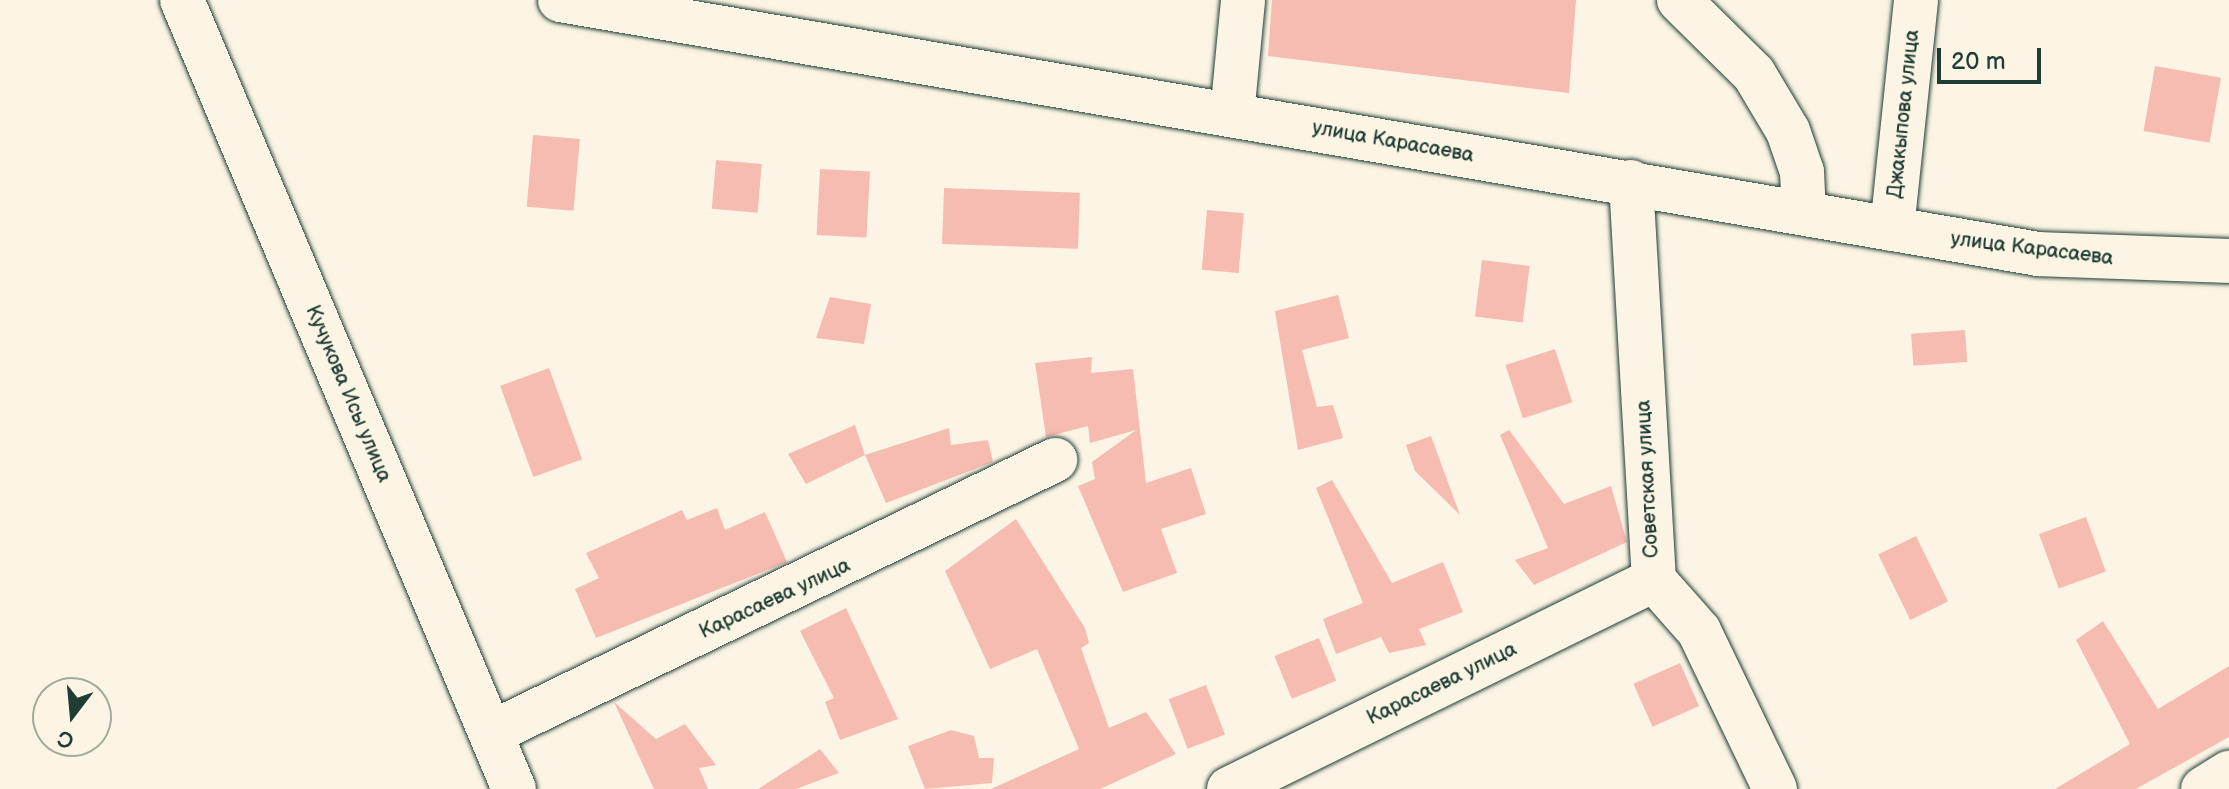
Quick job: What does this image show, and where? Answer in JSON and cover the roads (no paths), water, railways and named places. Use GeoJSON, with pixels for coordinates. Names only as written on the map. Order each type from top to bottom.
{"type":"FeatureCollection","features":[{"type":"Feature","properties":{"kind":"main road","name":"Кучукова Исы улица"},"geometry":{"type":"LineString","coordinates":[[182,0],[514,789]]}},
{"type":"Feature","properties":{"kind":"main road","name":"улица Карасаева"},"geometry":{"type":"LineString","coordinates":[[560,0],[2038,254],[2229,261]]}},
{"type":"Feature","properties":{"kind":"main road"},"geometry":{"type":"LineString","coordinates":[[1232,115],[1243,0]]}},
{"type":"Feature","properties":{"kind":"main road"},"geometry":{"type":"LineString","coordinates":[[1679,0],[1754,74],[1788,131],[1802,172],[1804,213]]}},
{"type":"Feature","properties":{"kind":"main road","name":"Джакыпова улица"},"geometry":{"type":"LineString","coordinates":[[1892,229],[1916,0]]}},
{"type":"Feature","properties":{"kind":"main road","name":"Советская улица"},"geometry":{"type":"LineString","coordinates":[[1631,182],[1654,580],[1699,631],[1775,789]]}},
{"type":"Feature","properties":{"kind":"main road","name":"Карасаева улица"},"geometry":{"type":"LineString","coordinates":[[491,733],[1055,460]]}},
{"type":"Feature","properties":{"kind":"main road","name":"Карасаева улица"},"geometry":{"type":"LineString","coordinates":[[1229,789],[1654,580]]}},
{"type":"Feature","properties":{"kind":"main road"},"geometry":{"type":"LineString","coordinates":[[2203,789],[2229,773]]}}]}
